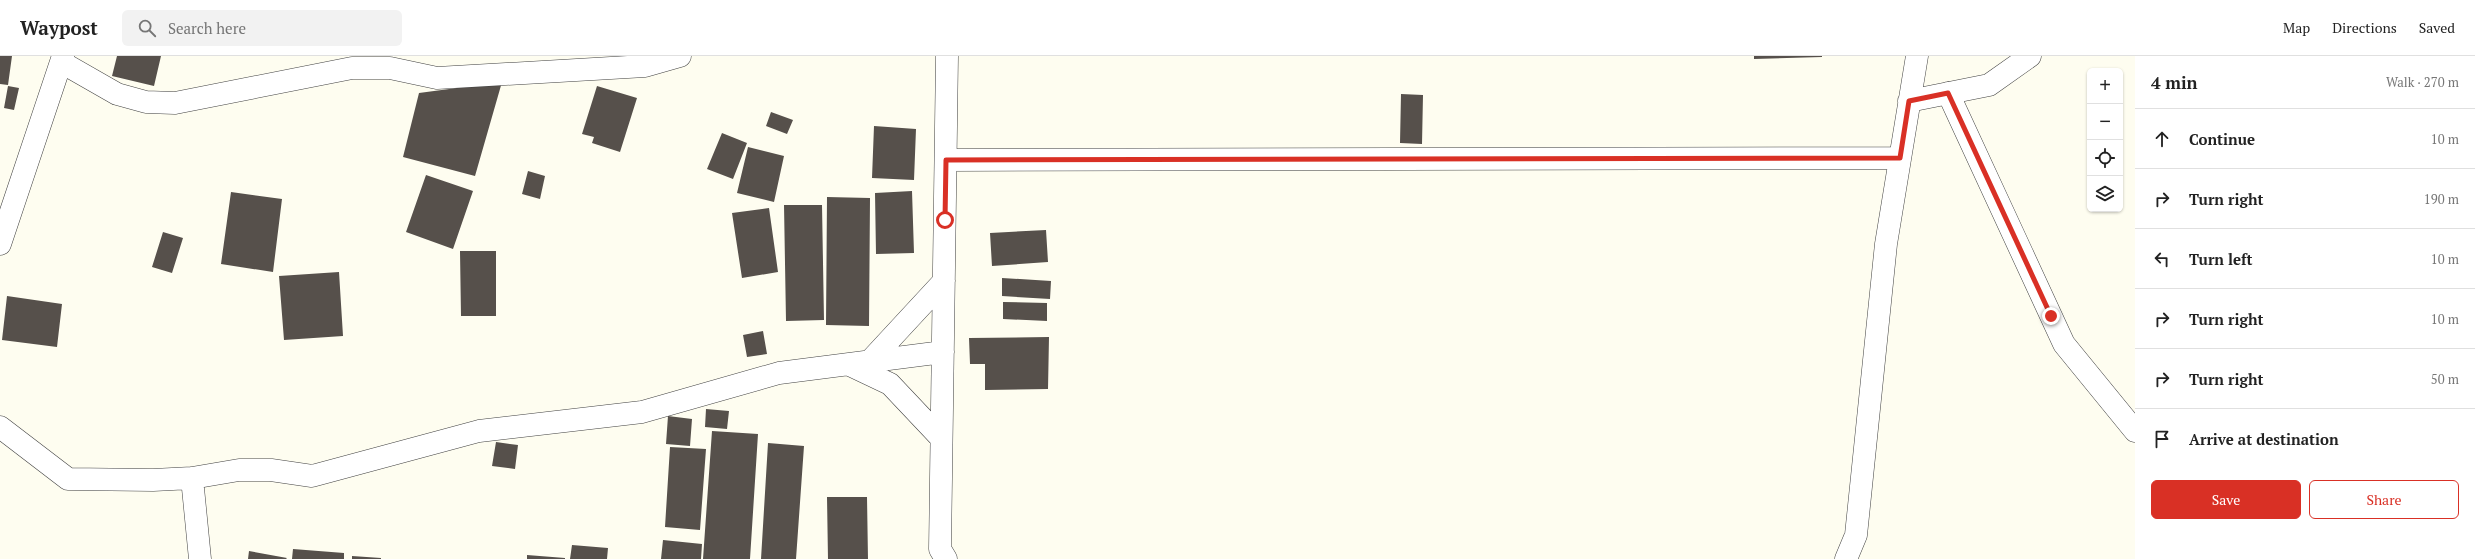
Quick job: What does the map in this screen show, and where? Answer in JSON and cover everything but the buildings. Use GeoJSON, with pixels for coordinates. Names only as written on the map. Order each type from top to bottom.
{"type":"FeatureCollection","features":[{"type":"Feature","properties":{"kind":"street"},"geometry":{"type":"LineString","coordinates":[[0,244],[62,59],[117,94],[146,102],[175,103],[352,68],[390,68],[437,78],[645,66],[680,56]]}},
{"type":"Feature","properties":{"kind":"street"},"geometry":{"type":"LineString","coordinates":[[946,559],[940,548],[947,56]]}},
{"type":"Feature","properties":{"kind":"street"},"geometry":{"type":"LineString","coordinates":[[1846,559],[1856,535],[1886,244],[1916,56]]}},
{"type":"Feature","properties":{"kind":"street"},"geometry":{"type":"LineString","coordinates":[[1909,101],[1989,85],[2030,56]]}},
{"type":"Feature","properties":{"kind":"street"},"geometry":{"type":"LineString","coordinates":[[1948,93],[2064,344],[2135,431]]}},
{"type":"Feature","properties":{"kind":"street"},"geometry":{"type":"LineString","coordinates":[[946,160],[1900,158]]}},
{"type":"Feature","properties":{"kind":"street"},"geometry":{"type":"LineString","coordinates":[[860,364],[944,281]]}},
{"type":"Feature","properties":{"kind":"street"},"geometry":{"type":"LineString","coordinates":[[0,427],[68,479],[153,480],[192,478],[239,470],[271,470],[312,476],[479,431],[642,412],[779,373],[860,364],[943,352]]}},
{"type":"Feature","properties":{"kind":"street"},"geometry":{"type":"LineString","coordinates":[[860,364],[890,384],[941,438]]}},
{"type":"Feature","properties":{"kind":"street"},"geometry":{"type":"LineString","coordinates":[[192,478],[200,559]]}},
{"type":"Feature","properties":{"kind":"route"},"geometry":{"type":"LineString","coordinates":[[945,220],[946,160],[1900,158],[1909,101],[1948,93],[2051,316]]}}]}
